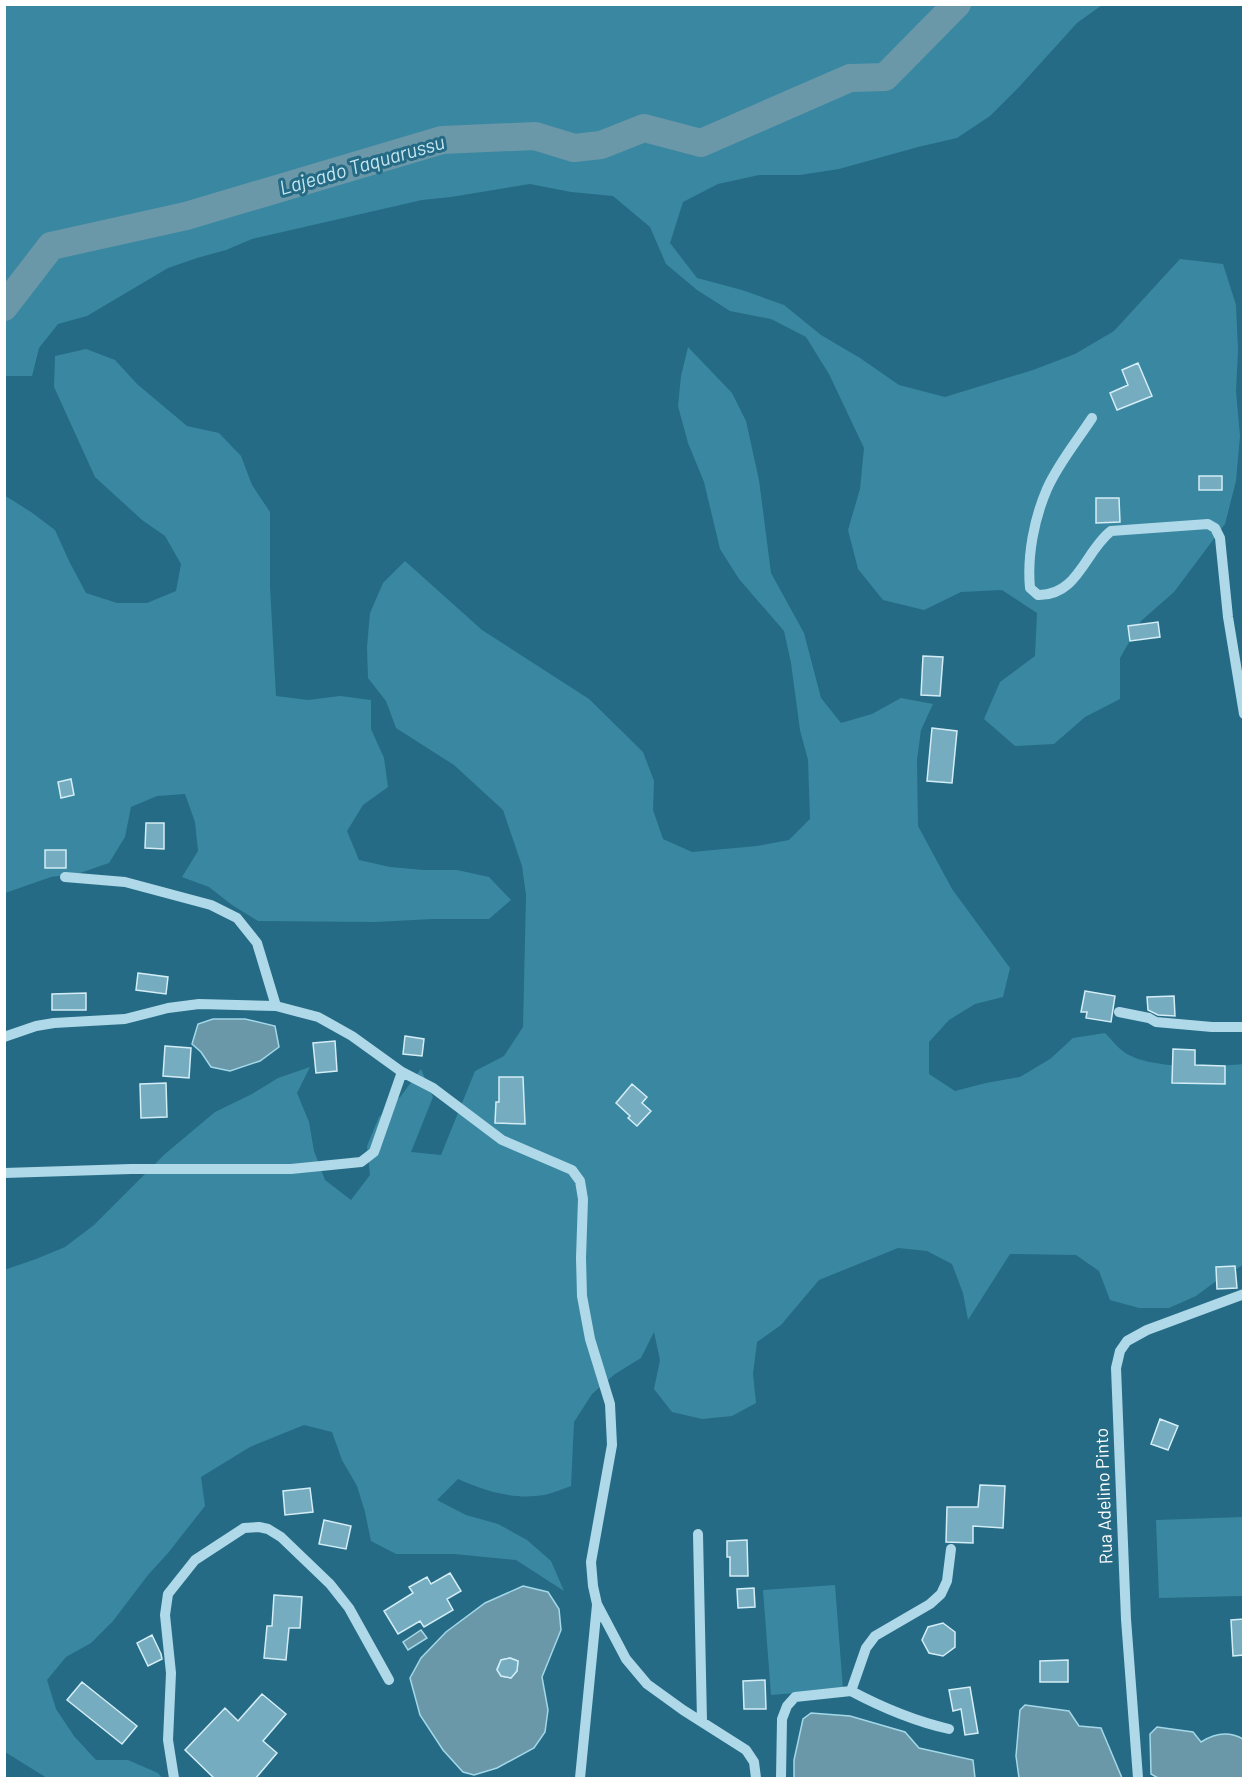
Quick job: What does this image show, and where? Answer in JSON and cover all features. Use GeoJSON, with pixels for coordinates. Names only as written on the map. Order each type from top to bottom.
{"type":"FeatureCollection","features":[{"type":"Feature","properties":{"kind":"street"},"geometry":{"type":"LineString","coordinates":[[1092,418],[1048,488],[1037,521],[1029,567],[1030,588],[1038,595],[1049,595],[1062,590],[1085,565],[1103,538],[1112,531],[1208,524],[1215,528],[1220,538],[1228,617],[1244,714]]}},
{"type":"Feature","properties":{"kind":"street"},"geometry":{"type":"LineString","coordinates":[[64,877],[125,882],[211,905],[237,918],[257,943],[276,1006]]}},
{"type":"Feature","properties":{"kind":"street"},"geometry":{"type":"LineString","coordinates":[[4,1038],[36,1026],[125,1019],[168,1008],[199,1004],[276,1006],[318,1017],[352,1036],[402,1072],[433,1088],[502,1140],[572,1170],[580,1181],[584,1199],[582,1296],[590,1339],[610,1404],[612,1445],[591,1562],[597,1604],[626,1659],[647,1684],[746,1750],[754,1762],[756,1779]]}},
{"type":"Feature","properties":{"kind":"street"},"geometry":{"type":"LineString","coordinates":[[1119,1012],[1149,1018],[1155,1022],[1244,1027]]}},
{"type":"Feature","properties":{"kind":"street"},"geometry":{"type":"LineString","coordinates":[[4,1173],[132,1169],[291,1169],[362,1162],[374,1152],[402,1072]]}},
{"type":"Feature","properties":{"kind":"street","name":"Rua Adelino Pinto"},"geometry":{"type":"LineString","coordinates":[[1138,1779],[1126,1619],[1116,1368],[1120,1351],[1127,1341],[1137,1335],[1244,1294]]}},
{"type":"Feature","properties":{"kind":"street"},"geometry":{"type":"LineString","coordinates":[[174,1779],[168,1740],[171,1674],[165,1615],[168,1594],[195,1560],[244,1528],[268,1529],[281,1537],[330,1584],[349,1608],[389,1680]]}},
{"type":"Feature","properties":{"kind":"street"},"geometry":{"type":"LineString","coordinates":[[698,1534],[702,1721]]}},
{"type":"Feature","properties":{"kind":"street"},"geometry":{"type":"LineString","coordinates":[[851,1691],[866,1648],[875,1636],[930,1604],[941,1594],[947,1581],[951,1549]]}},
{"type":"Feature","properties":{"kind":"street"},"geometry":{"type":"LineString","coordinates":[[580,1779],[597,1604]]}},
{"type":"Feature","properties":{"kind":"street"},"geometry":{"type":"LineString","coordinates":[[781,1779],[782,1719],[787,1706],[795,1697],[851,1691],[901,1715],[949,1729]]}},
{"type":"Feature","properties":{"kind":"shaded area"},"geometry":{"type":"Polygon","coordinates":[[[4,5],[1102,5],[1077,23],[990,116],[957,138],[839,169],[800,175],[759,175],[718,184],[683,202],[670,243],[697,278],[742,290],[784,305],[821,335],[899,385],[945,397],[1033,370],[1075,354],[1114,331],[1180,259],[1223,264],[1236,305],[1238,350],[1236,391],[1240,436],[1236,481],[1225,524],[1174,592],[1141,621],[1120,658],[1120,699],[1085,717],[1054,744],[1015,746],[984,719],[1000,682],[1035,656],[1037,613],[1002,590],[961,592],[924,610],[883,600],[858,569],[848,530],[860,489],[864,448],[829,374],[806,337],[771,319],[730,311],[697,290],[666,264],[650,227],[613,196],[571,192],[530,184],[422,200],[252,239],[226,250],[168,268],[87,316],[58,324],[39,348],[32,376],[5,376],[4,5]]]}},
{"type":"Feature","properties":{"kind":"shaded area"},"geometry":{"type":"Polygon","coordinates":[[[688,347],[732,393],[746,421],[759,480],[771,573],[804,633],[821,698],[841,723],[872,714],[901,698],[933,704],[921,730],[917,760],[918,826],[952,889],[1010,968],[1003,997],[975,1004],[949,1020],[929,1042],[929,1074],[955,1091],[1020,1077],[1050,1059],[1073,1038],[1105,1033],[1119,1048],[1140,1060],[1169,1065],[1243,1064],[1243,1265],[1196,1296],[1169,1308],[1139,1308],[1110,1300],[1099,1271],[1076,1255],[1010,1254],[968,1320],[963,1293],[952,1264],[927,1251],[898,1248],[819,1280],[781,1325],[757,1342],[753,1374],[756,1403],[732,1416],[702,1419],[672,1412],[654,1389],[660,1360],[654,1332],[641,1358],[615,1374],[592,1394],[574,1422],[571,1486],[544,1495],[522,1496],[489,1491],[458,1479],[437,1500],[466,1515],[498,1524],[527,1540],[551,1561],[564,1591],[516,1560],[454,1554],[396,1554],[371,1541],[357,1486],[342,1460],[332,1432],[304,1425],[250,1447],[201,1477],[205,1506],[113,1621],[91,1643],[66,1657],[47,1680],[56,1709],[74,1736],[96,1760],[128,1760],[158,1773],[162,1778],[47,1778],[5,1752],[4,1270],[65,1247],[94,1225],[165,1154],[215,1112],[278,1078],[310,1067],[297,1093],[309,1122],[314,1151],[325,1180],[351,1200],[370,1175],[367,1146],[379,1117],[401,1096],[421,1069],[433,1097],[411,1152],[441,1155],[475,1071],[504,1056],[523,1027],[526,895],[522,866],[503,810],[454,765],[396,728],[386,701],[368,678],[367,647],[370,613],[383,583],[405,561],[482,630],[589,699],[643,752],[654,781],[653,810],[663,839],[692,852],[757,846],[789,840],[810,819],[808,760],[800,730],[791,663],[784,631],[739,579],[720,549],[704,482],[688,443],[678,406],[681,376],[688,347]]]}},
{"type":"Feature","properties":{"kind":"shaded area"},"geometry":{"type":"Polygon","coordinates":[[[86,349],[115,360],[137,384],[187,426],[219,433],[241,456],[252,485],[270,512],[270,587],[276,696],[308,700],[340,696],[371,700],[371,729],[384,758],[388,787],[363,805],[347,831],[359,860],[390,867],[457,870],[489,877],[511,900],[489,919],[375,922],[258,921],[209,887],[182,877],[198,851],[195,822],[185,794],[157,796],[131,807],[125,837],[109,863],[80,873],[51,877],[5,893],[4,495],[55,530],[86,593],[117,603],[147,603],[176,591],[181,564],[165,536],[142,520],[95,477],[54,387],[55,356],[86,349]]]}},
{"type":"Feature","properties":{"kind":"shaded area"},"geometry":{"type":"Polygon","coordinates":[[[213,1019],[245,1019],[275,1026],[279,1047],[260,1061],[230,1071],[211,1067],[201,1052],[192,1044],[198,1024],[213,1019]]]}},
{"type":"Feature","properties":{"kind":"shaded area"},"geometry":{"type":"Polygon","coordinates":[[[1243,1517],[1243,1596],[1159,1598],[1156,1520],[1243,1517]]]}},
{"type":"Feature","properties":{"kind":"shaded area"},"geometry":{"type":"Polygon","coordinates":[[[835,1585],[843,1689],[771,1695],[763,1590],[835,1585]]]}},
{"type":"Feature","properties":{"kind":"shaded area"},"geometry":{"type":"Polygon","coordinates":[[[523,1586],[548,1592],[559,1609],[561,1630],[542,1677],[548,1710],[545,1732],[534,1748],[497,1768],[474,1775],[463,1772],[443,1750],[420,1715],[410,1678],[421,1658],[446,1632],[485,1603],[523,1586]],[[510,1658],[501,1660],[497,1669],[501,1676],[511,1678],[517,1671],[518,1661],[510,1658]]]}},
{"type":"Feature","properties":{"kind":"shaded area"},"geometry":{"type":"Polygon","coordinates":[[[421,1630],[427,1638],[408,1650],[403,1642],[421,1630]]]}},
{"type":"Feature","properties":{"kind":"shaded area"},"geometry":{"type":"Polygon","coordinates":[[[1025,1705],[1069,1711],[1079,1726],[1101,1728],[1122,1778],[1019,1778],[1016,1756],[1020,1710],[1025,1705]]]}},
{"type":"Feature","properties":{"kind":"shaded area"},"geometry":{"type":"Polygon","coordinates":[[[811,1713],[850,1716],[905,1732],[919,1748],[973,1760],[975,1778],[794,1778],[794,1760],[803,1719],[811,1713]]]}},
{"type":"Feature","properties":{"kind":"shaded area"},"geometry":{"type":"Polygon","coordinates":[[[1157,1727],[1193,1732],[1201,1742],[1222,1734],[1243,1739],[1243,1778],[1158,1778],[1151,1774],[1150,1734],[1157,1727]]]}},
{"type":"Feature","properties":{"kind":"building"},"geometry":{"type":"Polygon","coordinates":[[[1138,363],[1152,396],[1117,410],[1110,393],[1128,385],[1122,370],[1138,363]]]}},
{"type":"Feature","properties":{"kind":"building"},"geometry":{"type":"Polygon","coordinates":[[[1199,476],[1222,476],[1222,490],[1199,490],[1199,476]]]}},
{"type":"Feature","properties":{"kind":"building"},"geometry":{"type":"Polygon","coordinates":[[[1096,498],[1119,498],[1120,522],[1096,523],[1096,498]]]}},
{"type":"Feature","properties":{"kind":"building"},"geometry":{"type":"Polygon","coordinates":[[[1158,622],[1160,637],[1130,641],[1128,626],[1158,622]]]}},
{"type":"Feature","properties":{"kind":"building"},"geometry":{"type":"Polygon","coordinates":[[[923,656],[943,657],[940,696],[921,695],[923,656]]]}},
{"type":"Feature","properties":{"kind":"building"},"geometry":{"type":"Polygon","coordinates":[[[932,728],[957,731],[952,783],[927,781],[932,728]]]}},
{"type":"Feature","properties":{"kind":"building"},"geometry":{"type":"Polygon","coordinates":[[[71,779],[74,795],[61,798],[58,782],[71,779]]]}},
{"type":"Feature","properties":{"kind":"building"},"geometry":{"type":"Polygon","coordinates":[[[146,823],[164,823],[164,849],[145,848],[146,823]]]}},
{"type":"Feature","properties":{"kind":"building"},"geometry":{"type":"Polygon","coordinates":[[[45,850],[66,850],[66,868],[45,868],[45,850]]]}},
{"type":"Feature","properties":{"kind":"building"},"geometry":{"type":"Polygon","coordinates":[[[138,973],[168,977],[166,994],[136,990],[138,973]]]}},
{"type":"Feature","properties":{"kind":"building"},"geometry":{"type":"Polygon","coordinates":[[[1085,991],[1115,996],[1111,1022],[1086,1018],[1087,1012],[1081,1012],[1085,991]]]}},
{"type":"Feature","properties":{"kind":"building"},"geometry":{"type":"Polygon","coordinates":[[[86,993],[86,1010],[52,1010],[52,994],[86,993]]]}},
{"type":"Feature","properties":{"kind":"building"},"geometry":{"type":"Polygon","coordinates":[[[1174,996],[1175,1016],[1158,1015],[1148,1010],[1147,997],[1174,996]]]}},
{"type":"Feature","properties":{"kind":"building"},"geometry":{"type":"Polygon","coordinates":[[[405,1036],[424,1039],[422,1056],[403,1054],[405,1036]]]}},
{"type":"Feature","properties":{"kind":"building"},"geometry":{"type":"Polygon","coordinates":[[[335,1041],[337,1071],[316,1073],[313,1043],[335,1041]]]}},
{"type":"Feature","properties":{"kind":"building"},"geometry":{"type":"Polygon","coordinates":[[[165,1046],[191,1048],[189,1078],[163,1076],[165,1046]]]}},
{"type":"Feature","properties":{"kind":"building"},"geometry":{"type":"Polygon","coordinates":[[[1173,1049],[1195,1050],[1195,1065],[1225,1066],[1225,1084],[1172,1083],[1173,1049]]]}},
{"type":"Feature","properties":{"kind":"building"},"geometry":{"type":"Polygon","coordinates":[[[499,1077],[523,1077],[525,1124],[495,1123],[496,1102],[499,1102],[499,1077]]]}},
{"type":"Feature","properties":{"kind":"building"},"geometry":{"type":"Polygon","coordinates":[[[166,1083],[167,1117],[141,1118],[140,1084],[166,1083]]]}},
{"type":"Feature","properties":{"kind":"building"},"geometry":{"type":"Polygon","coordinates":[[[632,1084],[647,1097],[642,1103],[651,1111],[637,1126],[616,1103],[632,1084]]]}},
{"type":"Feature","properties":{"kind":"building"},"geometry":{"type":"Polygon","coordinates":[[[1235,1266],[1237,1288],[1217,1289],[1216,1267],[1235,1266]]]}},
{"type":"Feature","properties":{"kind":"building"},"geometry":{"type":"Polygon","coordinates":[[[1160,1419],[1178,1426],[1168,1450],[1151,1444],[1160,1419]]]}},
{"type":"Feature","properties":{"kind":"building"},"geometry":{"type":"Polygon","coordinates":[[[980,1485],[1005,1486],[1003,1528],[973,1526],[973,1543],[946,1542],[947,1507],[978,1507],[980,1485]]]}},
{"type":"Feature","properties":{"kind":"building"},"geometry":{"type":"Polygon","coordinates":[[[310,1488],[313,1512],[285,1515],[283,1491],[310,1488]]]}},
{"type":"Feature","properties":{"kind":"building"},"geometry":{"type":"Polygon","coordinates":[[[324,1520],[351,1526],[346,1549],[319,1544],[324,1520]]]}},
{"type":"Feature","properties":{"kind":"building"},"geometry":{"type":"Polygon","coordinates":[[[747,1540],[748,1576],[730,1576],[727,1541],[747,1540]]]}},
{"type":"Feature","properties":{"kind":"building"},"geometry":{"type":"Polygon","coordinates":[[[450,1573],[461,1591],[447,1599],[453,1610],[424,1627],[420,1621],[398,1634],[384,1611],[413,1593],[409,1587],[427,1577],[431,1584],[450,1573]]]}},
{"type":"Feature","properties":{"kind":"building"},"geometry":{"type":"Polygon","coordinates":[[[754,1588],[755,1607],[738,1608],[737,1589],[754,1588]]]}},
{"type":"Feature","properties":{"kind":"building"},"geometry":{"type":"Polygon","coordinates":[[[274,1595],[302,1597],[300,1628],[289,1628],[286,1660],[264,1658],[267,1626],[272,1626],[274,1595]]]}},
{"type":"Feature","properties":{"kind":"building"},"geometry":{"type":"Polygon","coordinates":[[[1244,1619],[1244,1655],[1233,1656],[1231,1620],[1244,1619]]]}},
{"type":"Feature","properties":{"kind":"building"},"geometry":{"type":"Polygon","coordinates":[[[943,1623],[955,1632],[955,1647],[943,1656],[929,1653],[922,1640],[928,1627],[943,1623]]]}},
{"type":"Feature","properties":{"kind":"building"},"geometry":{"type":"Polygon","coordinates":[[[152,1635],[162,1659],[148,1666],[137,1643],[152,1635]]]}},
{"type":"Feature","properties":{"kind":"building"},"geometry":{"type":"Polygon","coordinates":[[[510,1658],[518,1661],[517,1671],[511,1678],[501,1676],[497,1670],[501,1660],[510,1658]]]}},
{"type":"Feature","properties":{"kind":"building"},"geometry":{"type":"Polygon","coordinates":[[[1068,1660],[1068,1682],[1040,1682],[1040,1661],[1068,1660]]]}},
{"type":"Feature","properties":{"kind":"building"},"geometry":{"type":"Polygon","coordinates":[[[765,1680],[766,1709],[744,1709],[743,1681],[765,1680]]]}},
{"type":"Feature","properties":{"kind":"building"},"geometry":{"type":"Polygon","coordinates":[[[82,1682],[137,1726],[122,1744],[67,1700],[82,1682]]]}},
{"type":"Feature","properties":{"kind":"building"},"geometry":{"type":"Polygon","coordinates":[[[970,1687],[978,1733],[965,1735],[961,1709],[953,1711],[949,1690],[970,1687]]]}},
{"type":"Feature","properties":{"kind":"building"},"geometry":{"type":"Polygon","coordinates":[[[262,1694],[286,1714],[263,1741],[277,1753],[255,1779],[215,1779],[185,1750],[225,1708],[238,1721],[262,1694]]]}},
{"type":"Feature","properties":{"kind":"waterway","name":"Lajeado Taquarussu"},"geometry":{"type":"LineString","coordinates":[[4,307],[51,246],[186,216],[442,140],[535,136],[574,148],[601,145],[644,128],[701,143],[850,78],[885,77],[957,4]]}}]}
